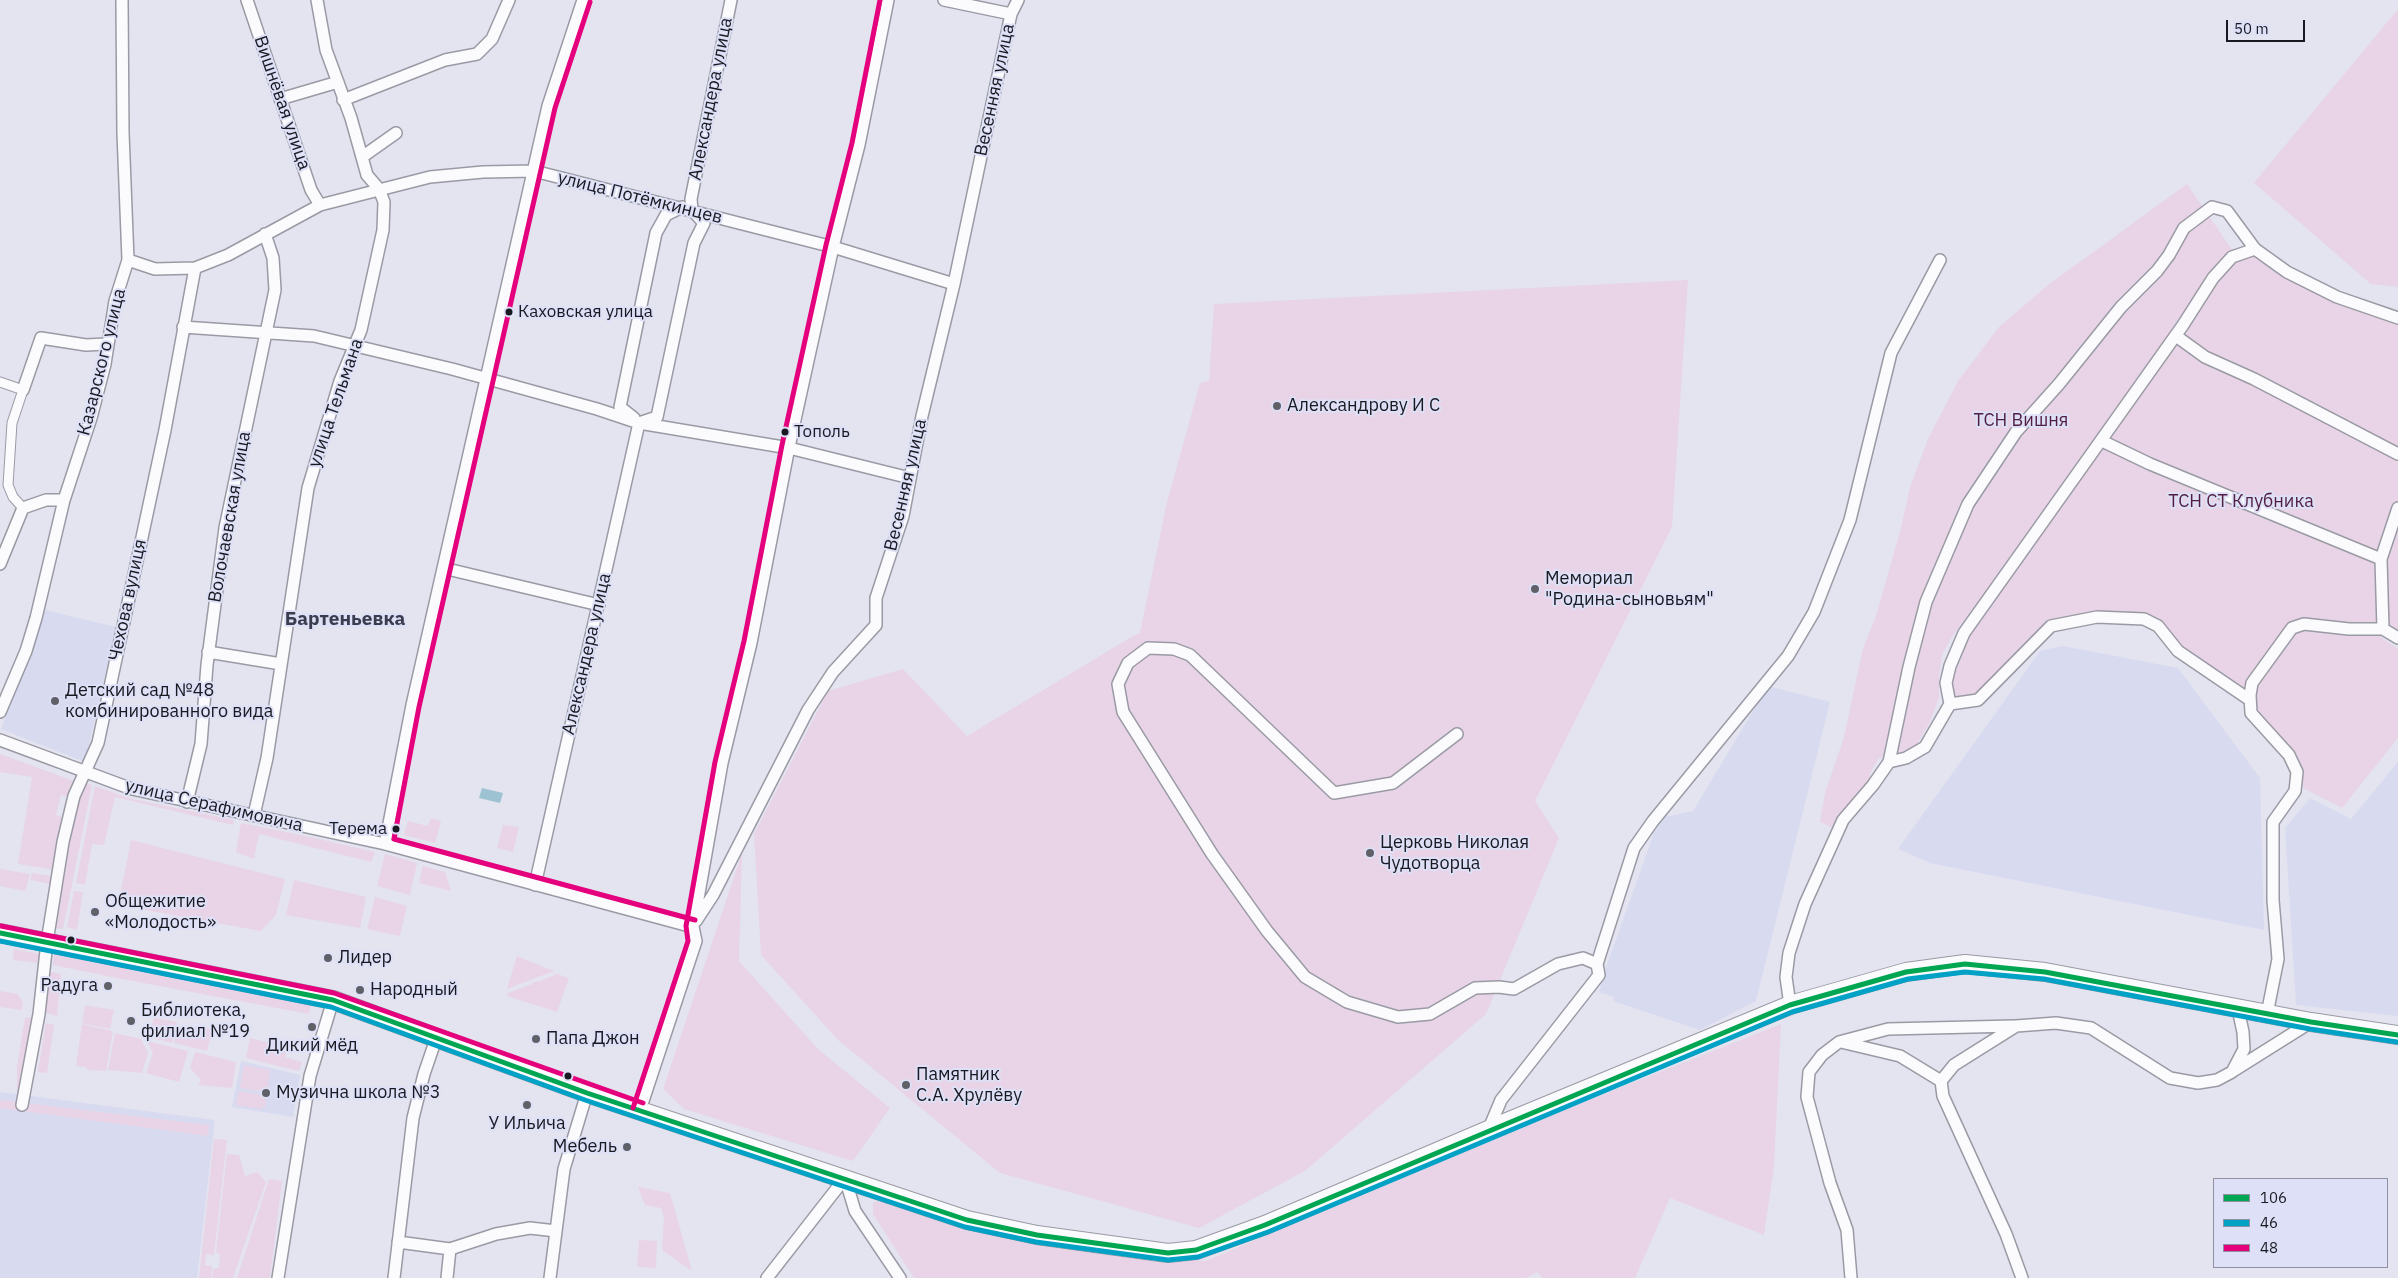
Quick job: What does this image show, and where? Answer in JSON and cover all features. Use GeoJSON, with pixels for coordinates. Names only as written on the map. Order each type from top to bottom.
{"type":"FeatureCollection","features":[{"type":"Feature","properties":{"kind":"main road"},"geometry":{"type":"LineString","coordinates":[[0,933],[333,1000],[437,1036],[587,1093],[967,1220],[1037,1235],[1168,1253],[1196,1250],[1265,1225],[1790,1005],[1906,972],[1965,964],[2045,972],[2238,1009],[2398,1035]]}},
{"type":"Feature","properties":{"kind":"street","name":"Казарского улица"},"geometry":{"type":"LineString","coordinates":[[0,712],[26,651],[64,500],[91,418],[104,364],[115,301],[128,260],[122,0]]}},
{"type":"Feature","properties":{"kind":"street","name":"Вишнёвая улица"},"geometry":{"type":"LineString","coordinates":[[247,0],[311,190],[320,205]]}},
{"type":"Feature","properties":{"kind":"street","name":"улица Тельмана"},"geometry":{"type":"LineString","coordinates":[[254,815],[267,758],[308,488],[340,381],[355,346],[375,274],[384,230],[384,202],[378,189],[367,175],[351,118],[326,50],[316,0]]}},
{"type":"Feature","properties":{"kind":"street"},"geometry":{"type":"LineString","coordinates":[[343,100],[445,60],[477,54],[492,39],[509,0]]}},
{"type":"Feature","properties":{"kind":"street"},"geometry":{"type":"LineString","coordinates":[[384,844],[412,705],[548,106],[582,0]]}},
{"type":"Feature","properties":{"kind":"street","name":"Александера улица"},"geometry":{"type":"LineString","coordinates":[[688,206],[731,0]]}},
{"type":"Feature","properties":{"kind":"street"},"geometry":{"type":"LineString","coordinates":[[640,1110],[696,941],[692,927],[722,763],[751,643],[789,448],[833,247],[859,144],[888,0]]}},
{"type":"Feature","properties":{"kind":"street"},"geometry":{"type":"LineString","coordinates":[[944,0],[1011,14]]}},
{"type":"Feature","properties":{"kind":"street","name":"Весенняя улица"},"geometry":{"type":"LineString","coordinates":[[692,927],[713,895],[808,710],[833,672],[876,625],[876,598],[903,516],[922,416],[954,284],[1011,14],[1018,0]]}},
{"type":"Feature","properties":{"kind":"street"},"geometry":{"type":"LineString","coordinates":[[280,99],[338,82]]}},
{"type":"Feature","properties":{"kind":"street"},"geometry":{"type":"LineString","coordinates":[[362,157],[396,133]]}},
{"type":"Feature","properties":{"kind":"street","name":"улица Потёмкинцев"},"geometry":{"type":"LineString","coordinates":[[128,260],[155,269],[195,268],[228,256],[320,205],[430,177],[483,172],[534,171],[688,206],[954,284]]}},
{"type":"Feature","properties":{"kind":"street"},"geometry":{"type":"LineString","coordinates":[[688,206],[704,223],[694,243],[657,417],[639,423],[620,407],[656,232],[666,215],[688,206]]}},
{"type":"Feature","properties":{"kind":"street"},"geometry":{"type":"LineString","coordinates":[[1790,1005],[1786,977],[1790,953],[1805,904],[1843,820],[1873,785],[1889,762],[1908,667],[1926,602],[1968,504],[2016,432],[2059,384],[2121,307],[2157,271],[2170,255],[2184,228],[2212,207],[2227,211],[2255,250],[2287,272],[2337,298],[2398,318]]}},
{"type":"Feature","properties":{"kind":"street","name":"Волочаевская улица"},"geometry":{"type":"LineString","coordinates":[[187,802],[201,744],[208,652],[225,528],[274,290],[273,258],[265,234]]}},
{"type":"Feature","properties":{"kind":"street"},"geometry":{"type":"LineString","coordinates":[[1889,762],[1906,758],[1925,747],[1950,704],[1946,683],[1950,666],[1964,633],[2176,336],[2202,293],[2232,257],[2255,250]]}},
{"type":"Feature","properties":{"kind":"street"},"geometry":{"type":"LineString","coordinates":[[1488,1131],[1501,1100],[1599,975],[1597,964],[1634,848],[1653,821],[1788,656],[1814,612],[1850,520],[1891,353],[1940,260]]}},
{"type":"Feature","properties":{"kind":"street","name":"Чехова вулиця"},"geometry":{"type":"LineString","coordinates":[[22,1105],[39,1014],[46,942],[63,842],[74,796],[98,743],[164,430],[195,268]]}},
{"type":"Feature","properties":{"kind":"street"},"geometry":{"type":"LineString","coordinates":[[183,326],[314,336],[597,409],[639,423],[789,448],[910,478]]}},
{"type":"Feature","properties":{"kind":"street"},"geometry":{"type":"LineString","coordinates":[[2176,336],[2205,357],[2254,379],[2398,454]]}},
{"type":"Feature","properties":{"kind":"street"},"geometry":{"type":"LineString","coordinates":[[23,508],[13,497],[8,485],[12,423],[41,338],[86,345],[106,344]]}},
{"type":"Feature","properties":{"kind":"street"},"geometry":{"type":"LineString","coordinates":[[0,382],[23,390]]}},
{"type":"Feature","properties":{"kind":"street","name":"Александера улица"},"geometry":{"type":"LineString","coordinates":[[535,885],[639,423]]}},
{"type":"Feature","properties":{"kind":"street"},"geometry":{"type":"LineString","coordinates":[[2102,441],[2150,464],[2381,559]]}},
{"type":"Feature","properties":{"kind":"street"},"geometry":{"type":"LineString","coordinates":[[0,564],[23,508],[46,500],[64,500]]}},
{"type":"Feature","properties":{"kind":"street"},"geometry":{"type":"LineString","coordinates":[[2383,629],[2381,559],[2398,508]]}},
{"type":"Feature","properties":{"kind":"street"},"geometry":{"type":"LineString","coordinates":[[443,568],[599,605]]}},
{"type":"Feature","properties":{"kind":"street"},"geometry":{"type":"LineString","coordinates":[[1950,704],[1978,700],[2051,626],[2097,617],[2144,619],[2158,626],[2178,651],[2250,700]]}},
{"type":"Feature","properties":{"kind":"street"},"geometry":{"type":"LineString","coordinates":[[2267,1014],[2276,981],[2278,958],[2273,900],[2273,822],[2295,791],[2297,772],[2289,755],[2251,713],[2252,683],[2292,628],[2304,624],[2349,629],[2383,629],[2398,638]]}},
{"type":"Feature","properties":{"kind":"street"},"geometry":{"type":"LineString","coordinates":[[1457,734],[1393,783],[1334,793],[1190,655],[1174,648],[1148,648],[1128,663],[1118,684],[1123,712],[1212,854],[1267,931],[1305,977],[1347,1002],[1398,1016],[1430,1014],[1475,988],[1499,987],[1514,989],[1558,964],[1583,958],[1597,964]]}},
{"type":"Feature","properties":{"kind":"street"},"geometry":{"type":"LineString","coordinates":[[208,652],[281,664]]}},
{"type":"Feature","properties":{"kind":"street","name":"улица Серафимовича"},"geometry":{"type":"LineString","coordinates":[[0,740],[132,789],[384,844],[692,927]]}},
{"type":"Feature","properties":{"kind":"street"},"geometry":{"type":"LineString","coordinates":[[278,1278],[310,1076],[333,1000]]}},
{"type":"Feature","properties":{"kind":"street"},"geometry":{"type":"LineString","coordinates":[[2232,1072],[2244,1049],[2244,1032],[2238,1009]]}},
{"type":"Feature","properties":{"kind":"street"},"geometry":{"type":"LineString","coordinates":[[1851,1278],[1847,1230],[1830,1183],[1807,1097],[1809,1072],[1822,1055],[1839,1042],[1888,1029],[2016,1026],[2056,1023],[2091,1028],[2170,1078],[2198,1082],[2217,1080],[2312,1022]]}},
{"type":"Feature","properties":{"kind":"street"},"geometry":{"type":"LineString","coordinates":[[2016,1026],[1954,1065],[1942,1081],[1943,1096],[2006,1234],[2022,1278]]}},
{"type":"Feature","properties":{"kind":"street"},"geometry":{"type":"LineString","coordinates":[[394,1278],[413,1118],[424,1074],[437,1036]]}},
{"type":"Feature","properties":{"kind":"street"},"geometry":{"type":"LineString","coordinates":[[1839,1042],[1900,1056],[1942,1081]]}},
{"type":"Feature","properties":{"kind":"street"},"geometry":{"type":"LineString","coordinates":[[550,1278],[564,1168],[587,1093]]}},
{"type":"Feature","properties":{"kind":"street"},"geometry":{"type":"LineString","coordinates":[[767,1278],[845,1178]]}},
{"type":"Feature","properties":{"kind":"street"},"geometry":{"type":"LineString","coordinates":[[845,1178],[855,1211],[900,1278]]}},
{"type":"Feature","properties":{"kind":"street"},"geometry":{"type":"LineString","coordinates":[[398,1242],[450,1249],[496,1234],[530,1228],[556,1232]]}},
{"type":"Feature","properties":{"kind":"street"},"geometry":{"type":"LineString","coordinates":[[447,1278],[450,1249]]}},
{"type":"Feature","properties":{"kind":"shaded area","name":"Детский сад №48 комбинированного вида"},"geometry":{"type":"Polygon","coordinates":[[[45,610],[116,627],[85,762],[1,729],[45,610]]]}},
{"type":"Feature","properties":{"kind":"shaded area"},"geometry":{"type":"Polygon","coordinates":[[[2063,646],[2178,668],[2260,778],[2264,930],[1930,863],[1898,849],[2040,651],[2063,646]]]}},
{"type":"Feature","properties":{"kind":"shaded area"},"geometry":{"type":"Polygon","coordinates":[[[1768,686],[1830,702],[1756,1001],[1700,1030],[1613,1001],[1614,997],[1599,992],[1602,979],[1654,833],[1665,817],[1693,811],[1768,686]]]}},
{"type":"Feature","properties":{"kind":"shaded area"},"geometry":{"type":"Polygon","coordinates":[[[2398,762],[2398,1016],[2296,1005],[2285,828],[2310,798],[2351,819],[2398,762]]]}},
{"type":"Feature","properties":{"kind":"shaded area"},"geometry":{"type":"Polygon","coordinates":[[[482,788],[503,793],[500,803],[479,798],[482,788]]]}},
{"type":"Feature","properties":{"kind":"shaded area","name":"Музична школа №3"},"geometry":{"type":"Polygon","coordinates":[[[241,1061],[300,1075],[293,1117],[232,1107],[241,1061]]]}},
{"type":"Feature","properties":{"kind":"shaded area"},"geometry":{"type":"Polygon","coordinates":[[[0,1092],[215,1120],[197,1278],[0,1278],[0,1092]]]}},
{"type":"Feature","properties":{"kind":"green space"},"geometry":{"type":"Polygon","coordinates":[[[2398,9],[2398,287],[2371,284],[2254,183],[2398,9]]]}},
{"type":"Feature","properties":{"kind":"green space","name":"ТСН Вишня"},"geometry":{"type":"Polygon","coordinates":[[[2187,184],[2233,251],[2211,272],[2015,559],[1953,635],[1942,655],[1939,698],[1929,724],[1915,747],[1896,757],[1879,758],[1871,771],[1868,787],[1835,829],[1820,822],[1825,793],[1844,737],[1863,648],[1876,616],[1901,528],[1910,487],[1928,439],[1958,381],[1999,327],[2048,285],[2187,184]]]}},
{"type":"Feature","properties":{"kind":"green space","name":"ТСН СТ Клубника"},"geometry":{"type":"Polygon","coordinates":[[[2253,255],[2344,306],[2398,324],[2398,502],[2377,552],[2378,624],[2382,638],[2398,649],[2398,738],[2342,808],[2303,788],[2303,770],[2291,751],[2257,713],[2145,616],[2050,624],[1977,696],[1955,700],[1951,684],[1974,623],[2206,293],[2234,260],[2253,255]]]}},
{"type":"Feature","properties":{"kind":"green space"},"geometry":{"type":"Polygon","coordinates":[[[1688,280],[1672,527],[1535,801],[1559,838],[1486,1014],[1305,1171],[1199,1228],[1000,1173],[838,1040],[761,955],[754,834],[828,691],[903,669],[967,736],[1140,633],[1166,506],[1200,383],[1209,381],[1214,304],[1688,280]]]}},
{"type":"Feature","properties":{"kind":"green space"},"geometry":{"type":"Polygon","coordinates":[[[2398,525],[2398,631],[2387,624],[2385,556],[2398,525]]]}},
{"type":"Feature","properties":{"kind":"green space"},"geometry":{"type":"Polygon","coordinates":[[[0,754],[74,781],[69,797],[61,795],[56,815],[65,818],[55,870],[18,864],[32,777],[0,772],[0,754]]]}},
{"type":"Feature","properties":{"kind":"green space"},"geometry":{"type":"Polygon","coordinates":[[[82,782],[92,785],[63,929],[52,928],[59,874],[82,782]]]}},
{"type":"Feature","properties":{"kind":"green space"},"geometry":{"type":"Polygon","coordinates":[[[95,786],[128,798],[234,820],[233,825],[115,797],[104,845],[92,844],[85,885],[76,883],[95,786]]]}},
{"type":"Feature","properties":{"kind":"green space"},"geometry":{"type":"Polygon","coordinates":[[[431,818],[441,821],[435,843],[404,835],[408,821],[428,826],[431,818]]]}},
{"type":"Feature","properties":{"kind":"green space"},"geometry":{"type":"Polygon","coordinates":[[[241,823],[375,852],[371,862],[259,834],[254,859],[236,852],[241,823]]]}},
{"type":"Feature","properties":{"kind":"green space"},"geometry":{"type":"Polygon","coordinates":[[[503,825],[519,827],[513,852],[497,848],[503,825]]]}},
{"type":"Feature","properties":{"kind":"green space"},"geometry":{"type":"Polygon","coordinates":[[[131,840],[285,879],[276,915],[261,931],[118,905],[131,840]]]}},
{"type":"Feature","properties":{"kind":"green space"},"geometry":{"type":"Polygon","coordinates":[[[742,853],[739,961],[818,1049],[890,1108],[853,1161],[684,1109],[663,1089],[742,853]]]}},
{"type":"Feature","properties":{"kind":"green space"},"geometry":{"type":"Polygon","coordinates":[[[385,854],[417,863],[410,895],[377,886],[385,854]]]}},
{"type":"Feature","properties":{"kind":"green space"},"geometry":{"type":"Polygon","coordinates":[[[423,866],[445,872],[451,891],[419,883],[423,866]]]}},
{"type":"Feature","properties":{"kind":"green space"},"geometry":{"type":"Polygon","coordinates":[[[0,869],[30,874],[25,891],[0,886],[0,869]]]}},
{"type":"Feature","properties":{"kind":"green space"},"geometry":{"type":"Polygon","coordinates":[[[32,873],[51,876],[50,884],[30,880],[32,873]]]}},
{"type":"Feature","properties":{"kind":"green space"},"geometry":{"type":"Polygon","coordinates":[[[294,880],[366,897],[360,928],[286,915],[294,880]]]}},
{"type":"Feature","properties":{"kind":"green space"},"geometry":{"type":"Polygon","coordinates":[[[74,891],[83,892],[77,930],[67,927],[74,891]]]}},
{"type":"Feature","properties":{"kind":"green space"},"geometry":{"type":"Polygon","coordinates":[[[375,897],[407,906],[400,936],[367,929],[375,897]]]}},
{"type":"Feature","properties":{"kind":"green space"},"geometry":{"type":"Polygon","coordinates":[[[14,949],[39,954],[39,963],[13,960],[14,949]]]}},
{"type":"Feature","properties":{"kind":"green space"},"geometry":{"type":"Polygon","coordinates":[[[54,954],[311,1004],[309,1014],[53,965],[54,954]]]}},
{"type":"Feature","properties":{"kind":"green space"},"geometry":{"type":"Polygon","coordinates":[[[517,956],[554,971],[507,989],[517,956]]]}},
{"type":"Feature","properties":{"kind":"green space"},"geometry":{"type":"Polygon","coordinates":[[[46,971],[61,974],[57,1016],[41,1012],[46,971]]]}},
{"type":"Feature","properties":{"kind":"green space"},"geometry":{"type":"Polygon","coordinates":[[[557,974],[569,978],[557,1012],[507,996],[508,993],[533,982],[557,974]]]}},
{"type":"Feature","properties":{"kind":"green space"},"geometry":{"type":"Polygon","coordinates":[[[0,991],[18,994],[23,1003],[22,1010],[0,1007],[0,991]]]}},
{"type":"Feature","properties":{"kind":"green space"},"geometry":{"type":"Polygon","coordinates":[[[85,1005],[114,1010],[110,1029],[82,1023],[85,1005]]]}},
{"type":"Feature","properties":{"kind":"green space"},"geometry":{"type":"Polygon","coordinates":[[[25,1017],[34,1018],[22,1095],[17,1094],[17,1067],[25,1017]]]}},
{"type":"Feature","properties":{"kind":"green space"},"geometry":{"type":"Polygon","coordinates":[[[154,1018],[177,1022],[172,1043],[148,1037],[154,1018]]]}},
{"type":"Feature","properties":{"kind":"green space"},"geometry":{"type":"Polygon","coordinates":[[[46,1023],[54,1025],[47,1073],[38,1072],[46,1023]]]}},
{"type":"Feature","properties":{"kind":"green space"},"geometry":{"type":"Polygon","coordinates":[[[82,1024],[113,1031],[106,1071],[88,1070],[86,1067],[76,1066],[82,1024]]]}},
{"type":"Feature","properties":{"kind":"green space"},"geometry":{"type":"Polygon","coordinates":[[[1781,1024],[1774,1167],[1764,1235],[1670,1198],[1635,1278],[1542,1278],[1537,1272],[1526,1278],[914,1278],[873,1214],[873,1202],[884,1201],[981,1232],[1055,1247],[1206,1261],[1495,1137],[1781,1024]]]}},
{"type":"Feature","properties":{"kind":"green space"},"geometry":{"type":"Polygon","coordinates":[[[178,1026],[212,1029],[207,1051],[174,1043],[178,1026]]]}},
{"type":"Feature","properties":{"kind":"green space"},"geometry":{"type":"Polygon","coordinates":[[[115,1033],[141,1039],[148,1053],[142,1073],[108,1070],[115,1033]]]}},
{"type":"Feature","properties":{"kind":"green space"},"geometry":{"type":"Polygon","coordinates":[[[250,1038],[287,1047],[285,1057],[302,1062],[299,1071],[246,1058],[250,1038]]]}},
{"type":"Feature","properties":{"kind":"green space"},"geometry":{"type":"Polygon","coordinates":[[[147,1041],[188,1051],[179,1082],[146,1073],[153,1053],[147,1041]]]}},
{"type":"Feature","properties":{"kind":"green space"},"geometry":{"type":"Polygon","coordinates":[[[195,1052],[236,1062],[232,1088],[198,1085],[201,1080],[190,1068],[195,1052]]]}},
{"type":"Feature","properties":{"kind":"green space"},"geometry":{"type":"Polygon","coordinates":[[[244,1065],[270,1070],[267,1092],[240,1088],[244,1065]]]}},
{"type":"Feature","properties":{"kind":"green space"},"geometry":{"type":"Polygon","coordinates":[[[239,1091],[266,1096],[266,1107],[263,1106],[262,1109],[236,1105],[239,1091]]]}},
{"type":"Feature","properties":{"kind":"green space"},"geometry":{"type":"Polygon","coordinates":[[[0,1100],[209,1125],[208,1136],[0,1108],[0,1100]]]}},
{"type":"Feature","properties":{"kind":"green space"},"geometry":{"type":"Polygon","coordinates":[[[214,1139],[227,1140],[214,1255],[206,1254],[205,1265],[212,1266],[211,1278],[199,1278],[214,1139]]]}},
{"type":"Feature","properties":{"kind":"green space"},"geometry":{"type":"Polygon","coordinates":[[[227,1154],[239,1155],[245,1176],[257,1172],[266,1182],[233,1278],[212,1278],[213,1269],[219,1268],[220,1255],[216,1252],[227,1154]]]}},
{"type":"Feature","properties":{"kind":"green space"},"geometry":{"type":"Polygon","coordinates":[[[269,1179],[282,1181],[270,1278],[237,1278],[269,1179]]]}},
{"type":"Feature","properties":{"kind":"green space"},"geometry":{"type":"Polygon","coordinates":[[[638,1187],[670,1193],[692,1271],[662,1250],[664,1218],[661,1208],[645,1205],[638,1187]]]}},
{"type":"Feature","properties":{"kind":"green space"},"geometry":{"type":"Polygon","coordinates":[[[639,1240],[657,1241],[656,1268],[637,1267],[639,1240]]]}},
{"type":"Feature","properties":{"kind":"transit line","name":"48"},"geometry":{"type":"LineString","coordinates":[[633,1108],[688,941],[686,926],[715,762],[744,641],[782,445],[826,245],[852,143],[880,0]]}},
{"type":"Feature","properties":{"kind":"transit line","name":"48"},"geometry":{"type":"LineString","coordinates":[[590,2],[555,108],[419,707],[394,839],[695,920]]}},
{"type":"Feature","properties":{"kind":"transit line","name":"48"},"geometry":{"type":"LineString","coordinates":[[1,926],[334,993],[643,1103]]}},
{"type":"Feature","properties":{"kind":"transit line","name":"106"},"geometry":{"type":"LineString","coordinates":[[0,933],[333,1000],[587,1093],[967,1220],[1037,1235],[1168,1253],[1196,1250],[1265,1225],[1790,1005],[1906,972],[1965,964],[2045,972],[2311,1022],[2398,1035]]}},
{"type":"Feature","properties":{"kind":"transit line","name":"46"},"geometry":{"type":"LineString","coordinates":[[0,941],[331,1007],[585,1100],[965,1227],[1036,1242],[1168,1260],[1198,1257],[1268,1232],[1792,1012],[1908,979],[1965,972],[2044,979],[2310,1029],[2397,1042]]}},
{"type":"Feature","properties":{"kind":"place","name":"Каховская улица"},"geometry":{"type":"Point","coordinates":[509,312]}},
{"type":"Feature","properties":{"kind":"place","name":"Александрову И С"},"geometry":{"type":"Point","coordinates":[1277,406]}},
{"type":"Feature","properties":{"kind":"place","name":"Тополь"},"geometry":{"type":"Point","coordinates":[785,432]}},
{"type":"Feature","properties":{"kind":"place","name":"Мемориал \"Родина-сыновьям\""},"geometry":{"type":"Point","coordinates":[1535,589]}},
{"type":"Feature","properties":{"kind":"place","name":"Детский сад №48 комбинированного вида"},"geometry":{"type":"Point","coordinates":[55,701]}},
{"type":"Feature","properties":{"kind":"place","name":"Терема"},"geometry":{"type":"Point","coordinates":[396,829]}},
{"type":"Feature","properties":{"kind":"place","name":"Церковь Николая Чудотворца"},"geometry":{"type":"Point","coordinates":[1370,853]}},
{"type":"Feature","properties":{"kind":"place","name":"Общежитие «Молодость»"},"geometry":{"type":"Point","coordinates":[95,912]}},
{"type":"Feature","properties":{"kind":"place","name":"Лидер"},"geometry":{"type":"Point","coordinates":[328,958]}},
{"type":"Feature","properties":{"kind":"place","name":"Радуга"},"geometry":{"type":"Point","coordinates":[108,986]}},
{"type":"Feature","properties":{"kind":"place","name":"Народный"},"geometry":{"type":"Point","coordinates":[360,990]}},
{"type":"Feature","properties":{"kind":"place","name":"Библиотека, филиал №19"},"geometry":{"type":"Point","coordinates":[131,1021]}},
{"type":"Feature","properties":{"kind":"place","name":"Дикий мёд"},"geometry":{"type":"Point","coordinates":[312,1027]}},
{"type":"Feature","properties":{"kind":"place","name":"Папа Джон"},"geometry":{"type":"Point","coordinates":[536,1039]}},
{"type":"Feature","properties":{"kind":"place","name":"Памятник С.А. Хрулёву"},"geometry":{"type":"Point","coordinates":[906,1085]}},
{"type":"Feature","properties":{"kind":"place","name":"Музична школа №3"},"geometry":{"type":"Point","coordinates":[266,1093]}},
{"type":"Feature","properties":{"kind":"place","name":"У Ильича"},"geometry":{"type":"Point","coordinates":[527,1105]}},
{"type":"Feature","properties":{"kind":"place","name":"Мебель"},"geometry":{"type":"Point","coordinates":[627,1147]}},
{"type":"Feature","properties":{"kind":"district","name":"Бартеньевка"},"geometry":{"type":"Point","coordinates":[345,620]}}]}
